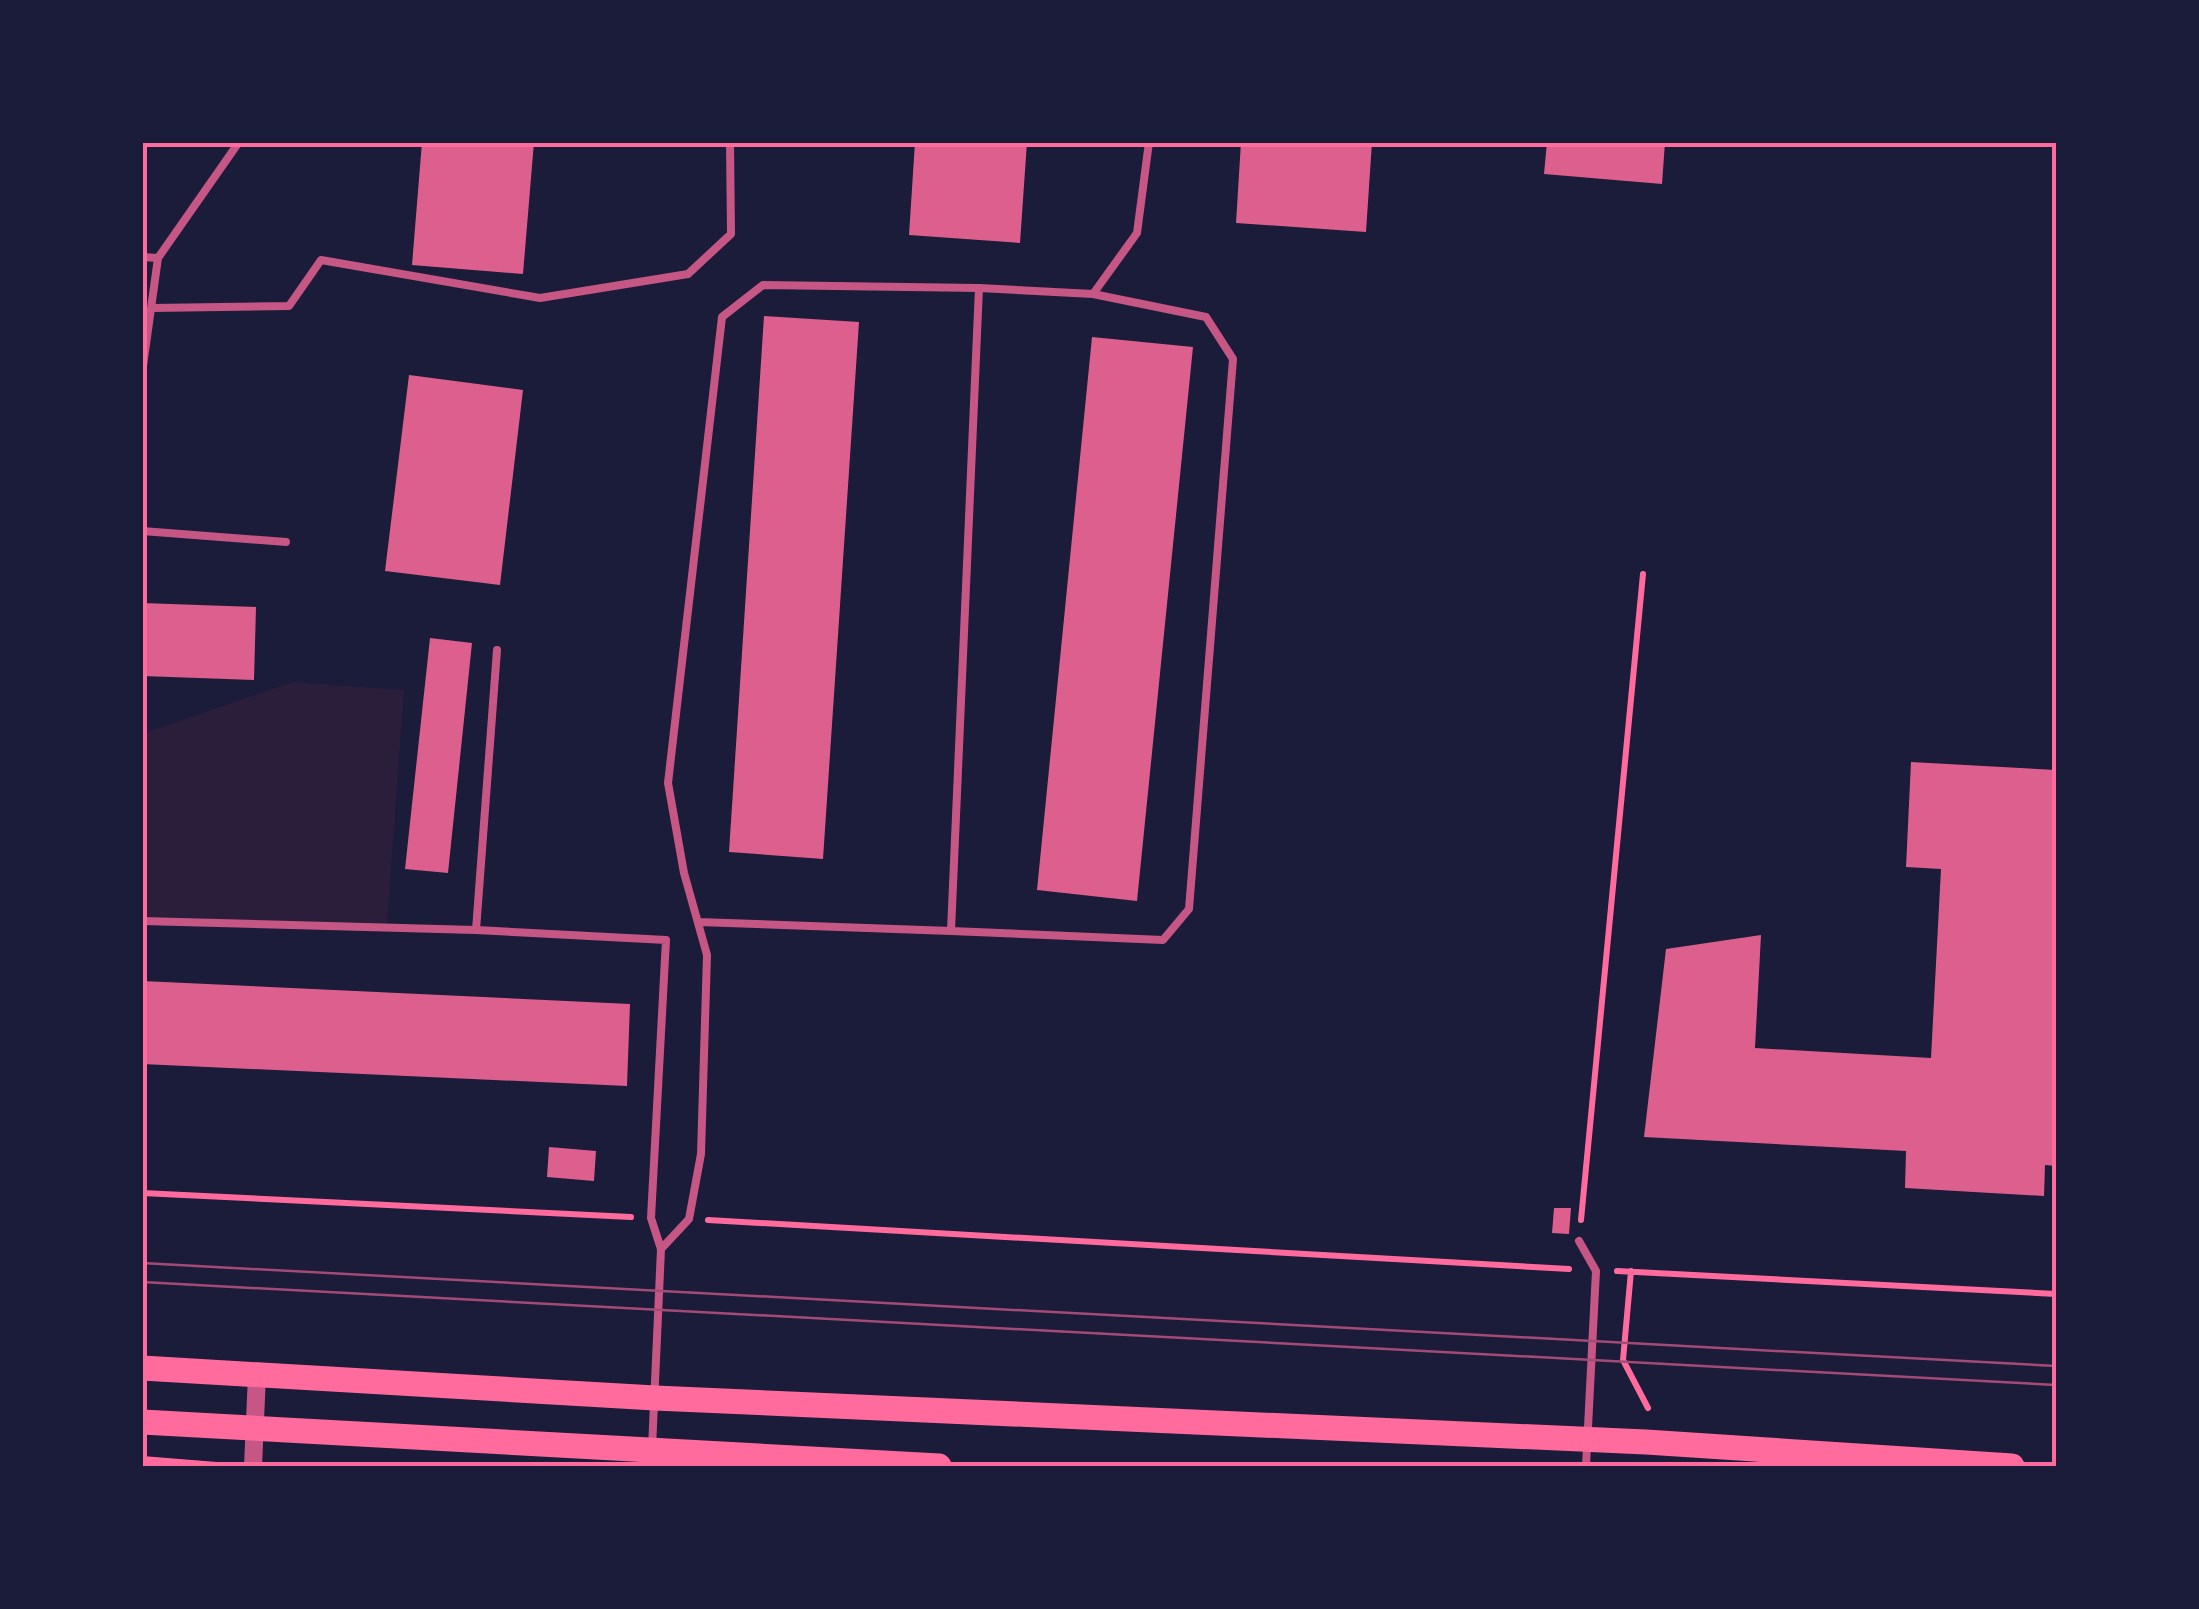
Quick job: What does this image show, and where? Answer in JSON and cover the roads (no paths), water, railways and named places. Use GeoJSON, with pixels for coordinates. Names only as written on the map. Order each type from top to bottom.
{"type":"FeatureCollection","features":[{"type":"Feature","properties":{"kind":"main road"},"geometry":{"type":"LineString","coordinates":[[142,1368],[655,1398],[1588,1439],[2012,1466]]}},
{"type":"Feature","properties":{"kind":"main road"},"geometry":{"type":"LineString","coordinates":[[142,1422],[939,1466]]}},
{"type":"Feature","properties":{"kind":"street"},"geometry":{"type":"LineString","coordinates":[[252,1466],[256,1375]]}},
{"type":"Feature","properties":{"kind":"lane"},"geometry":{"type":"LineString","coordinates":[[142,373],[158,258],[240,142]]}},
{"type":"Feature","properties":{"kind":"lane"},"geometry":{"type":"LineString","coordinates":[[151,308],[289,306],[320,260],[540,298],[688,274],[731,234],[730,142]]}},
{"type":"Feature","properties":{"kind":"lane"},"geometry":{"type":"LineString","coordinates":[[1093,294],[1137,232],[1150,142]]}},
{"type":"Feature","properties":{"kind":"lane"},"geometry":{"type":"LineString","coordinates":[[142,257],[158,258]]}},
{"type":"Feature","properties":{"kind":"lane"},"geometry":{"type":"LineString","coordinates":[[661,1248],[688,1219],[701,1154],[708,955],[698,922],[684,873],[668,783],[722,317],[763,285],[1093,294],[1206,317],[1233,359],[1189,908],[1163,940],[698,922]]}},
{"type":"Feature","properties":{"kind":"lane"},"geometry":{"type":"LineString","coordinates":[[951,931],[979,288]]}},
{"type":"Feature","properties":{"kind":"lane"},"geometry":{"type":"LineString","coordinates":[[142,531],[286,542]]}},
{"type":"Feature","properties":{"kind":"lane"},"geometry":{"type":"LineString","coordinates":[[476,930],[498,650]]}},
{"type":"Feature","properties":{"kind":"lane"},"geometry":{"type":"LineString","coordinates":[[142,921],[476,930],[666,940],[651,1218],[661,1248],[652,1452]]}},
{"type":"Feature","properties":{"kind":"lane"},"geometry":{"type":"LineString","coordinates":[[1579,1242],[1596,1271],[1586,1466]]}},
{"type":"Feature","properties":{"kind":"tram line"},"geometry":{"type":"LineString","coordinates":[[142,1263],[2056,1366]]}},
{"type":"Feature","properties":{"kind":"tram line"},"geometry":{"type":"LineString","coordinates":[[142,1282],[2056,1385]]}}]}
